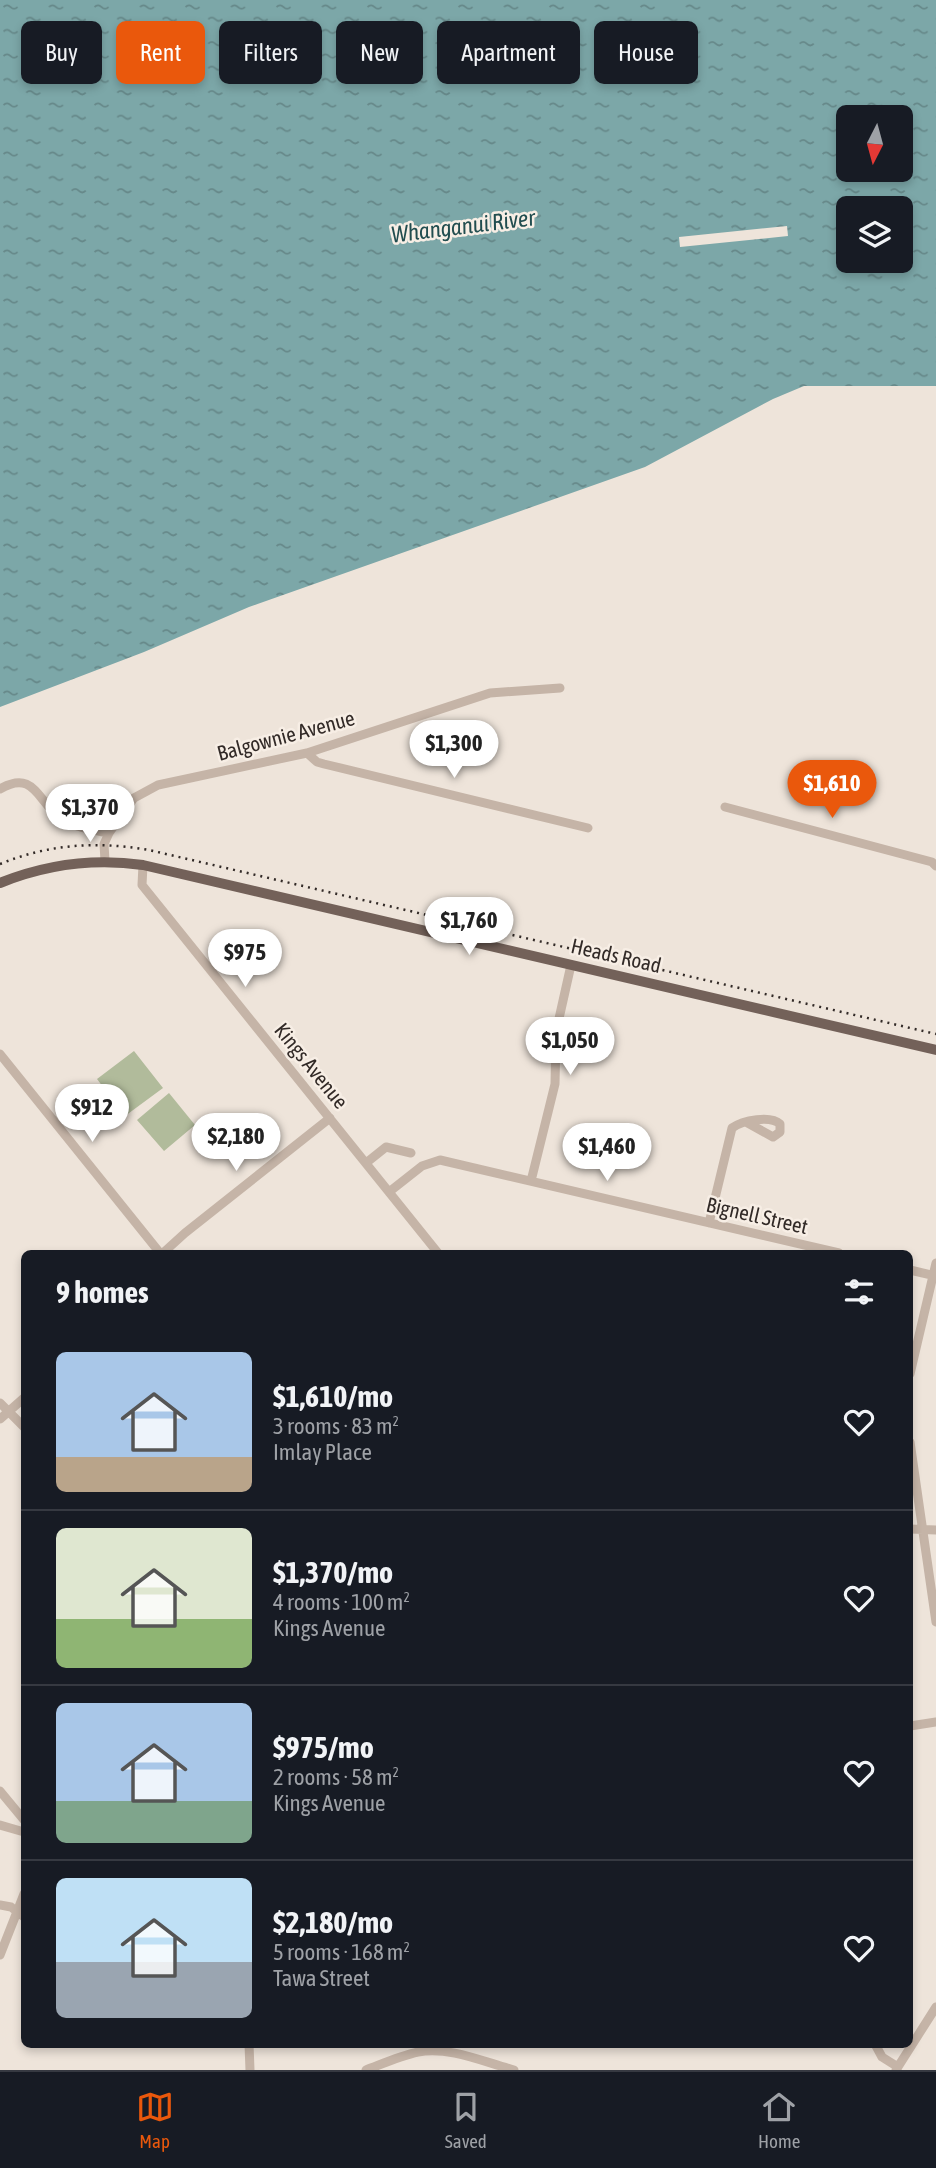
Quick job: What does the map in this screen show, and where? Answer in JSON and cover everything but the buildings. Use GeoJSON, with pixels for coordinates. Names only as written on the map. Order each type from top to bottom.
{"type":"FeatureCollection","features":[{"type":"Feature","properties":{"kind":"main road","name":"Heads Road"},"geometry":{"type":"LineString","coordinates":[[0,883],[54,866],[105,861],[143,865],[936,1050]]}},
{"type":"Feature","properties":{"kind":"street","name":"Balgownie Avenue"},"geometry":{"type":"LineString","coordinates":[[105,861],[104,844],[109,832],[134,798],[158,785],[307,753],[490,693],[560,688]]}},
{"type":"Feature","properties":{"kind":"street"},"geometry":{"type":"LineString","coordinates":[[307,753],[317,762],[588,828]]}},
{"type":"Feature","properties":{"kind":"street"},"geometry":{"type":"LineString","coordinates":[[0,789],[16,782],[27,783],[51,810],[68,822],[79,827],[109,832]]}},
{"type":"Feature","properties":{"kind":"street"},"geometry":{"type":"LineString","coordinates":[[725,807],[932,862],[936,866]]}},
{"type":"Feature","properties":{"kind":"street","name":"Kings Avenue"},"geometry":{"type":"LineString","coordinates":[[143,865],[142,885],[436,1250]]}},
{"type":"Feature","properties":{"kind":"street"},"geometry":{"type":"LineString","coordinates":[[531,1181],[555,1084],[556,1032],[571,965]]}},
{"type":"Feature","properties":{"kind":"street"},"geometry":{"type":"LineString","coordinates":[[0,1054],[160,1250]]}},
{"type":"Feature","properties":{"kind":"street"},"geometry":{"type":"LineString","coordinates":[[165,1250],[330,1118]]}},
{"type":"Feature","properties":{"kind":"street"},"geometry":{"type":"LineString","coordinates":[[709,1223],[729,1134],[739,1123],[746,1122]]}},
{"type":"Feature","properties":{"kind":"street"},"geometry":{"type":"LineString","coordinates":[[366,1163],[386,1147],[411,1153]]}},
{"type":"Feature","properties":{"kind":"street","name":"Bignell Street"},"geometry":{"type":"LineString","coordinates":[[389,1192],[422,1166],[435,1160],[826,1250]]}},
{"type":"Feature","properties":{"kind":"street"},"geometry":{"type":"LineString","coordinates":[[913,1362],[936,1263]]}},
{"type":"Feature","properties":{"kind":"street"},"geometry":{"type":"LineString","coordinates":[[913,1270],[935,1275]]}},
{"type":"Feature","properties":{"kind":"street"},"geometry":{"type":"LineString","coordinates":[[0,1419],[21,1401]]}},
{"type":"Feature","properties":{"kind":"street"},"geometry":{"type":"LineString","coordinates":[[0,1404],[21,1424]]}},
{"type":"Feature","properties":{"kind":"street"},"geometry":{"type":"LineString","coordinates":[[913,1462],[936,1622]]}},
{"type":"Feature","properties":{"kind":"street"},"geometry":{"type":"LineString","coordinates":[[913,1529],[936,1530]]}},
{"type":"Feature","properties":{"kind":"street"},"geometry":{"type":"LineString","coordinates":[[913,1726],[936,1722]]}},
{"type":"Feature","properties":{"kind":"street"},"geometry":{"type":"LineString","coordinates":[[0,1791],[21,1816]]}},
{"type":"Feature","properties":{"kind":"street"},"geometry":{"type":"LineString","coordinates":[[0,1825],[21,1831]]}},
{"type":"Feature","properties":{"kind":"street"},"geometry":{"type":"LineString","coordinates":[[0,1905],[11,1907],[21,1915],[0,1955]]}},
{"type":"Feature","properties":{"kind":"street"},"geometry":{"type":"LineString","coordinates":[[913,2043],[936,2007]]}},
{"type":"Feature","properties":{"kind":"street"},"geometry":{"type":"LineString","coordinates":[[249,2048],[250,2070]]}},
{"type":"Feature","properties":{"kind":"street"},"geometry":{"type":"LineString","coordinates":[[877,2048],[882,2057],[897,2068],[910,2048]]}},
{"type":"Feature","properties":{"kind":"street"},"geometry":{"type":"LineString","coordinates":[[366,2070],[404,2056],[432,2050],[514,2070]]}},
{"type":"Feature","properties":{"kind":"green space"},"geometry":{"type":"Polygon","coordinates":[[[134,1051],[163,1088],[125,1116],[97,1079],[134,1051]]]}},
{"type":"Feature","properties":{"kind":"green space"},"geometry":{"type":"Polygon","coordinates":[[[169,1093],[195,1125],[164,1151],[137,1120],[169,1093]]]}},
{"type":"Feature","properties":{"kind":"water","name":"Whanganui River"},"geometry":{"type":"Polygon","coordinates":[[[0,0],[936,0],[936,386],[804,386],[773,399],[645,467],[249,607],[144,652],[0,707],[0,0]]]}},
{"type":"Feature","properties":{"kind":"pier"},"geometry":{"type":"Polygon","coordinates":[[[787,226],[788,236],[680,247],[679,237],[787,226]]]}},
{"type":"Feature","properties":{"kind":"railway"},"geometry":{"type":"LineString","coordinates":[[0,864],[37,852],[73,846],[149,850],[936,1034]]}}]}
